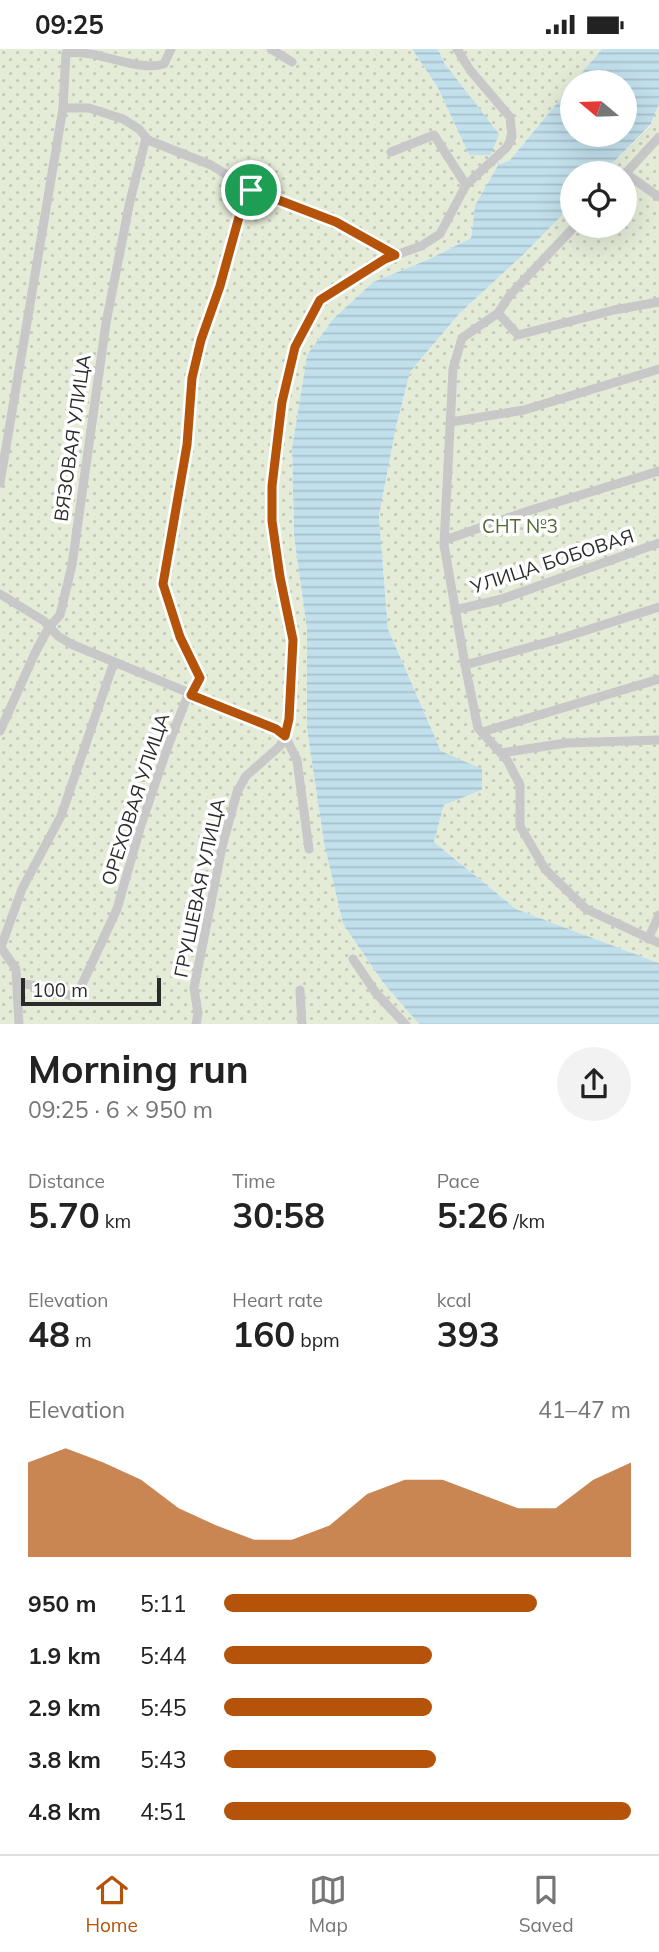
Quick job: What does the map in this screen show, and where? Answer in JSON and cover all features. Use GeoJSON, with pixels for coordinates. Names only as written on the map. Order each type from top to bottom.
{"type":"FeatureCollection","features":[{"type":"Feature","properties":{"kind":"street"},"geometry":{"type":"LineString","coordinates":[[1,476],[64,108],[64,51],[100,54],[153,67],[164,64],[171,49]]}},
{"type":"Feature","properties":{"kind":"street"},"geometry":{"type":"LineString","coordinates":[[271,49],[292,62]]}},
{"type":"Feature","properties":{"kind":"street"},"geometry":{"type":"LineString","coordinates":[[285,736],[289,719],[293,640],[280,577],[272,486],[282,402],[295,347],[320,300],[385,259],[421,246],[440,234],[466,185],[507,147],[512,137],[510,117],[470,70],[457,49]]}},
{"type":"Feature","properties":{"kind":"street"},"geometry":{"type":"LineString","coordinates":[[64,108],[89,108],[123,119],[139,129],[146,138],[211,165],[247,188],[336,222],[395,255]]}},
{"type":"Feature","properties":{"kind":"street"},"geometry":{"type":"LineString","coordinates":[[391,152],[434,135],[466,185]]}},
{"type":"Feature","properties":{"kind":"street"},"geometry":{"type":"LineString","coordinates":[[636,161],[659,137]]}},
{"type":"Feature","properties":{"kind":"street","name":"ВЯЗОВАЯ УЛИЦА"},"geometry":{"type":"LineString","coordinates":[[0,731],[49,627],[60,615],[72,565],[106,323],[130,201],[146,138]]}},
{"type":"Feature","properties":{"kind":"street"},"geometry":{"type":"LineString","coordinates":[[637,181],[659,197]]}},
{"type":"Feature","properties":{"kind":"street","name":"ОРЕХОВАЯ УЛИЦА"},"geometry":{"type":"LineString","coordinates":[[18,983],[45,987],[72,996],[78,993],[117,909],[141,825],[168,746],[200,678],[180,637],[163,584],[187,445],[192,378],[247,188]]}},
{"type":"Feature","properties":{"kind":"street"},"geometry":{"type":"LineString","coordinates":[[564,238],[509,295],[498,313],[462,338],[453,369],[445,540],[455,610],[478,728],[507,760],[520,785],[520,826],[545,869],[586,909],[659,943]]}},
{"type":"Feature","properties":{"kind":"street"},"geometry":{"type":"LineString","coordinates":[[498,313],[518,335],[614,310],[659,302]]}},
{"type":"Feature","properties":{"kind":"street"},"geometry":{"type":"LineString","coordinates":[[451,422],[524,410],[659,369]]}},
{"type":"Feature","properties":{"kind":"street"},"geometry":{"type":"LineString","coordinates":[[445,540],[528,511],[659,471]]}},
{"type":"Feature","properties":{"kind":"street","name":"УЛИЦА БОБОВАЯ"},"geometry":{"type":"LineString","coordinates":[[455,610],[502,599],[659,543]]}},
{"type":"Feature","properties":{"kind":"street"},"geometry":{"type":"LineString","coordinates":[[0,594],[44,621],[71,644],[276,729],[285,736],[297,760],[309,849]]}},
{"type":"Feature","properties":{"kind":"street"},"geometry":{"type":"LineString","coordinates":[[465,665],[659,607]]}},
{"type":"Feature","properties":{"kind":"street"},"geometry":{"type":"LineString","coordinates":[[19,1024],[16,969],[1,946],[22,889],[61,816],[114,662]]}},
{"type":"Feature","properties":{"kind":"street"},"geometry":{"type":"LineString","coordinates":[[482,732],[659,679]]}},
{"type":"Feature","properties":{"kind":"street","name":"ГРУШЕВАЯ УЛИЦА"},"geometry":{"type":"LineString","coordinates":[[196,1024],[198,1013],[194,988],[222,847],[237,792],[246,776],[280,746],[285,736]]}},
{"type":"Feature","properties":{"kind":"street"},"geometry":{"type":"LineString","coordinates":[[501,753],[566,743],[659,740]]}},
{"type":"Feature","properties":{"kind":"street"},"geometry":{"type":"LineString","coordinates":[[648,939],[659,915]]}},
{"type":"Feature","properties":{"kind":"street"},"geometry":{"type":"LineString","coordinates":[[352,959],[376,993],[406,1024]]}},
{"type":"Feature","properties":{"kind":"street"},"geometry":{"type":"LineString","coordinates":[[300,990],[302,1024]]}},
{"type":"Feature","properties":{"kind":"green space"},"geometry":{"type":"Polygon","coordinates":[[[0,49],[412,49],[438,88],[469,155],[490,155],[498,165],[475,205],[471,238],[373,282],[333,319],[307,355],[292,448],[294,536],[307,630],[307,729],[324,843],[343,924],[384,984],[419,1024],[0,1024],[0,49]]]}},
{"type":"Feature","properties":{"kind":"green space"},"geometry":{"type":"Polygon","coordinates":[[[438,49],[602,49],[585,70],[560,70],[560,100],[510,160],[500,164],[491,154],[438,49]]]}},
{"type":"Feature","properties":{"kind":"green space","name":"СНТ №3"},"geometry":{"type":"Polygon","coordinates":[[[659,104],[659,963],[516,909],[434,842],[444,805],[482,790],[441,751],[388,629],[379,516],[396,427],[410,372],[459,314],[560,217],[560,238],[637,238],[637,161],[615,161],[629,147],[637,147],[637,139],[651,125],[659,104]]]}},
{"type":"Feature","properties":{"kind":"water"},"geometry":{"type":"Polygon","coordinates":[[[412,49],[438,49],[445,64],[499,134],[491,154],[500,164],[510,160],[560,100],[560,147],[628,147],[615,161],[560,161],[560,217],[459,314],[410,372],[396,427],[379,516],[388,629],[441,751],[482,769],[482,790],[444,805],[434,842],[516,909],[659,963],[659,1024],[419,1024],[384,984],[343,924],[324,843],[307,729],[307,630],[294,536],[292,448],[307,355],[333,319],[373,282],[471,238],[475,205],[498,165],[490,155],[469,155],[438,88],[412,49]]]}},
{"type":"Feature","properties":{"kind":"water"},"geometry":{"type":"Polygon","coordinates":[[[602,49],[659,49],[659,104],[651,124],[637,138],[637,70],[584,70],[602,49]]]}},
{"type":"Feature","properties":{"kind":"route"},"geometry":{"type":"LineString","coordinates":[[247,188],[251,190],[336,222],[395,255],[320,300],[295,347],[282,402],[272,486],[272,521],[293,640],[289,675],[289,719],[285,736],[276,729],[191,695],[200,678],[180,637],[163,584],[187,445],[192,378],[247,188]]}}]}
